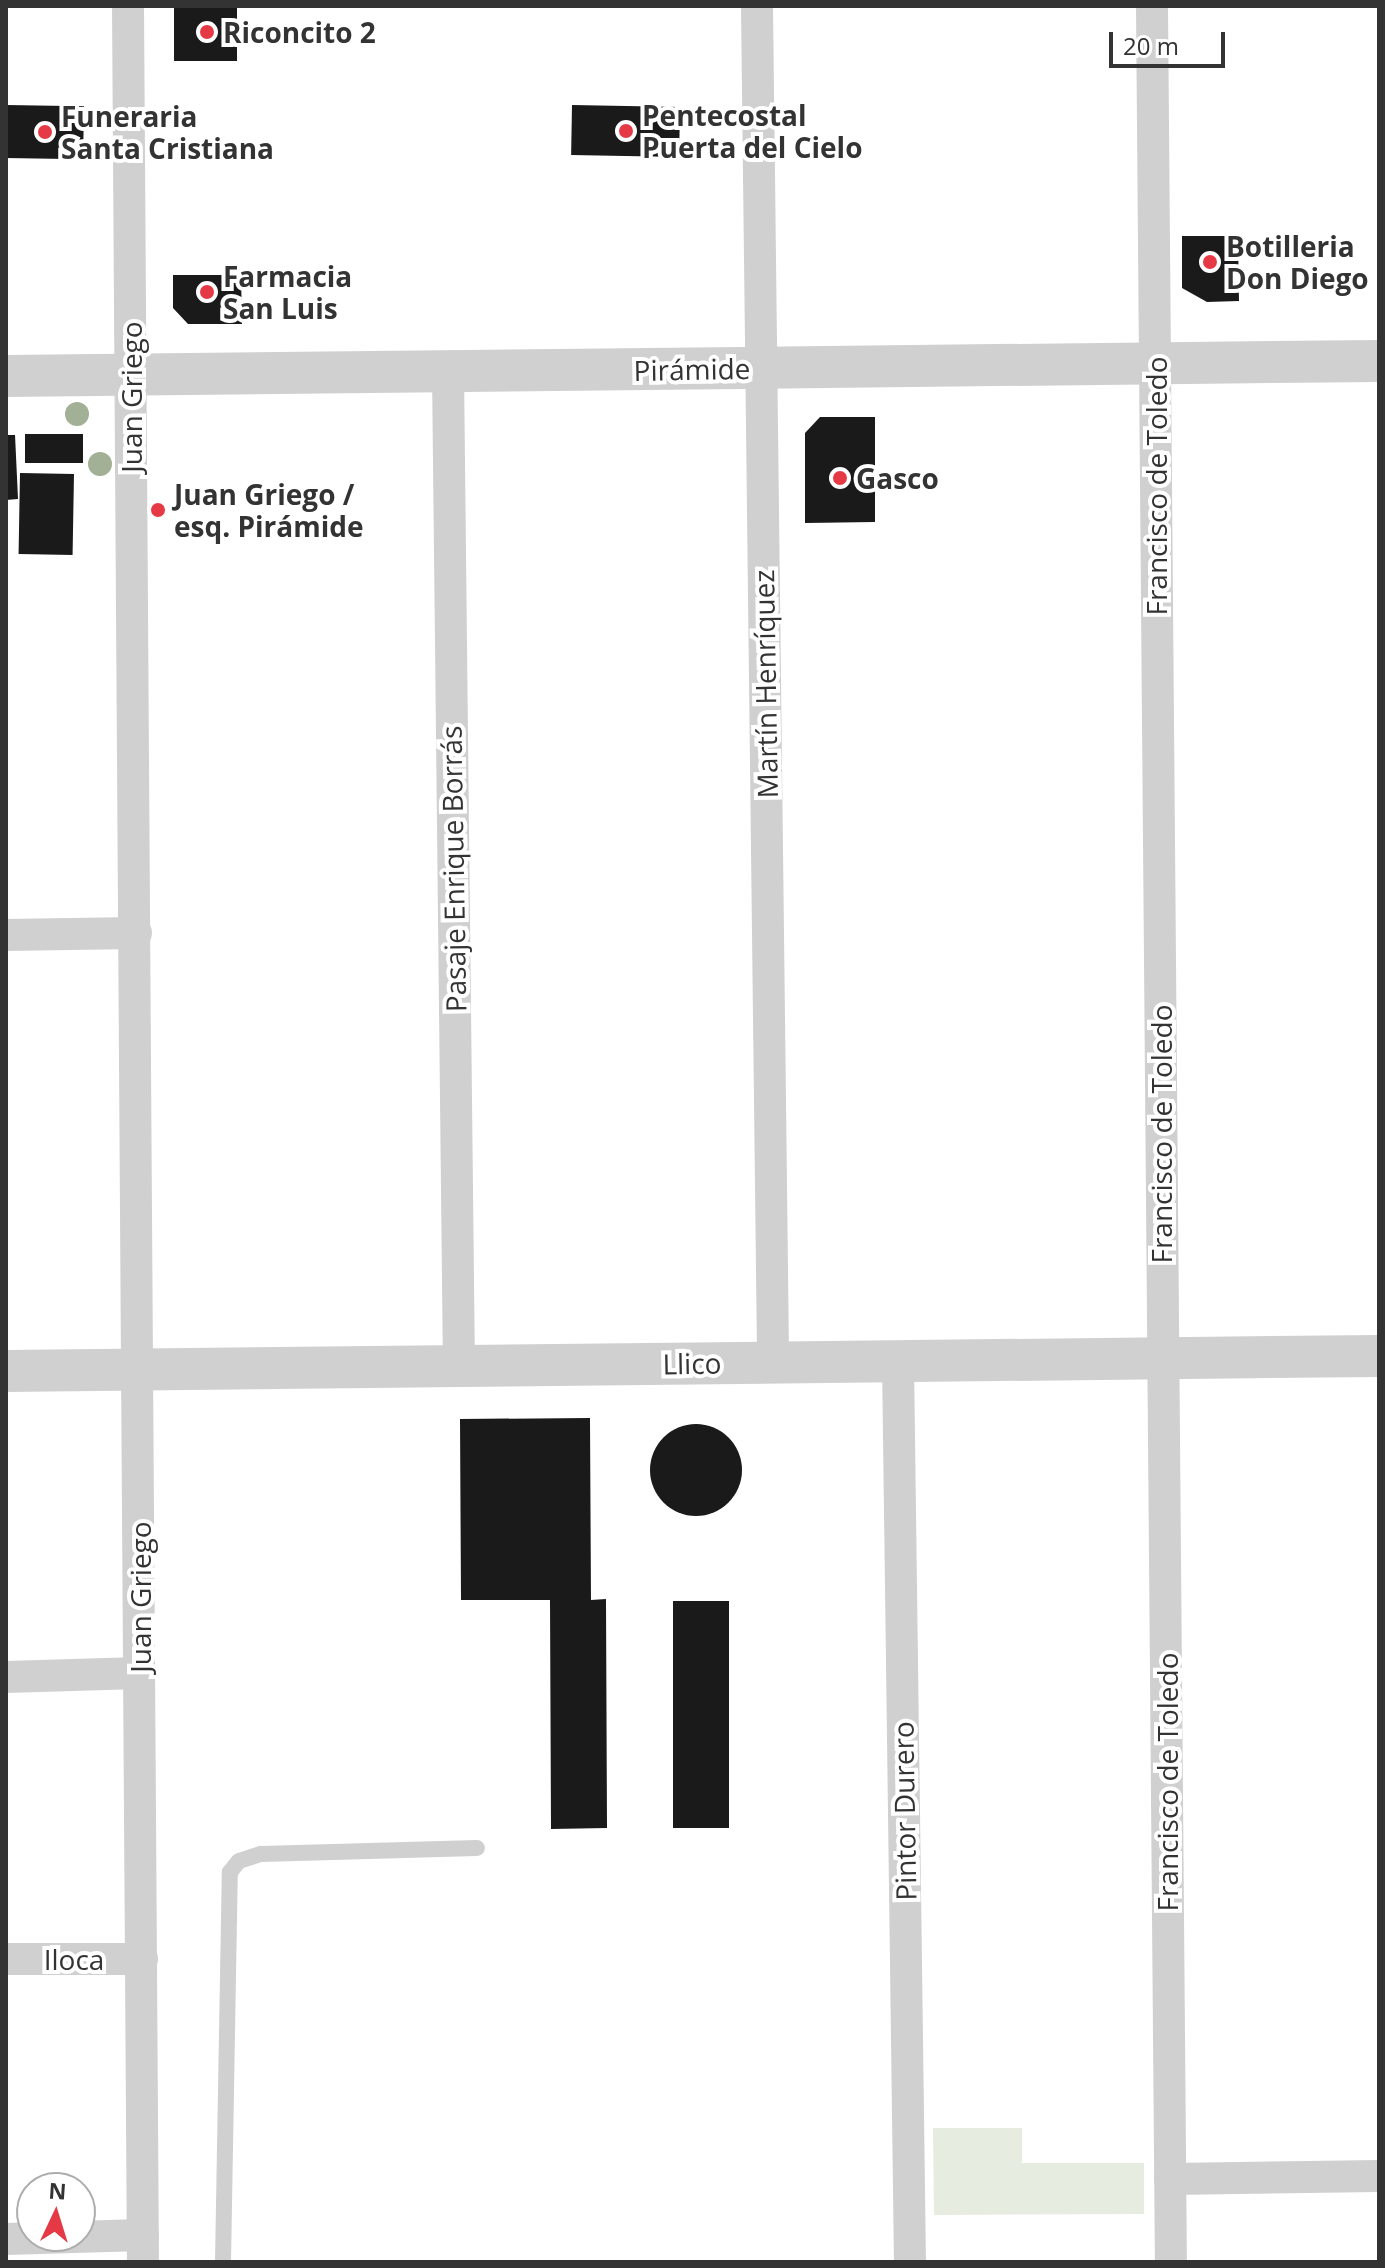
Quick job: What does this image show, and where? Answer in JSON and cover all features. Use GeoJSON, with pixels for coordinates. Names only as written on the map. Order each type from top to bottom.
{"type":"FeatureCollection","features":[{"type":"Feature","properties":{"kind":"street","name":"Juan Griego"},"geometry":{"type":"LineString","coordinates":[[128,6],[143,2249]]}},
{"type":"Feature","properties":{"kind":"street","name":"Martín Henríquez"},"geometry":{"type":"LineString","coordinates":[[757,6],[773,1363]]}},
{"type":"Feature","properties":{"kind":"street","name":"Francisco de Toledo"},"geometry":{"type":"LineString","coordinates":[[1152,6],[1171,2262]]}},
{"type":"Feature","properties":{"kind":"street","name":"Pirámide"},"geometry":{"type":"LineString","coordinates":[[6,376],[1379,361]]}},
{"type":"Feature","properties":{"kind":"street","name":"Pasaje Enrique Borrás"},"geometry":{"type":"LineString","coordinates":[[448,371],[459,1366]]}},
{"type":"Feature","properties":{"kind":"street"},"geometry":{"type":"LineString","coordinates":[[6,935],[136,933]]}},
{"type":"Feature","properties":{"kind":"street","name":"Llico"},"geometry":{"type":"LineString","coordinates":[[6,1371],[1379,1356]]}},
{"type":"Feature","properties":{"kind":"street","name":"Pintor Durero"},"geometry":{"type":"LineString","coordinates":[[898,1361],[910,2262]]}},
{"type":"Feature","properties":{"kind":"street"},"geometry":{"type":"LineString","coordinates":[[6,1677],[140,1673]]}},
{"type":"Feature","properties":{"kind":"street","name":"Iloca"},"geometry":{"type":"LineString","coordinates":[[6,1959],[142,1959]]}},
{"type":"Feature","properties":{"kind":"street"},"geometry":{"type":"LineString","coordinates":[[1170,2179],[1379,2176]]}},
{"type":"Feature","properties":{"kind":"street"},"geometry":{"type":"LineString","coordinates":[[6,2239],[143,2249]]}},
{"type":"Feature","properties":{"kind":"lane"},"geometry":{"type":"LineString","coordinates":[[223,2262],[230,1872],[239,1861],[261,1854],[477,1848]]}},
{"type":"Feature","properties":{"kind":"shaded area"},"geometry":{"type":"Polygon","coordinates":[[[933,2128],[1022,2128],[1022,2163],[1144,2163],[1144,2214],[934,2215],[933,2128]]]}},
{"type":"Feature","properties":{"kind":"building","name":"Riconcito 2"},"geometry":{"type":"Polygon","coordinates":[[[174,6],[237,6],[237,61],[174,61],[174,6]]]}},
{"type":"Feature","properties":{"kind":"building","name":"Funeraria Santa Cristiana"},"geometry":{"type":"Polygon","coordinates":[[[6,105],[84,106],[83,159],[6,158],[6,105]]]}},
{"type":"Feature","properties":{"kind":"building","name":"Pentecostal Puerta del Cielo"},"geometry":{"type":"Polygon","coordinates":[[[572,105],[680,107],[679,157],[571,155],[572,105]]]}},
{"type":"Feature","properties":{"kind":"building","name":"Botilleria Don Diego"},"geometry":{"type":"Polygon","coordinates":[[[1182,236],[1238,236],[1239,301],[1207,302],[1182,288],[1182,236]]]}},
{"type":"Feature","properties":{"kind":"building","name":"Farmacia San Luis"},"geometry":{"type":"Polygon","coordinates":[[[173,275],[241,275],[242,324],[188,324],[173,308],[173,275]]]}},
{"type":"Feature","properties":{"kind":"building","name":"Gasco"},"geometry":{"type":"Polygon","coordinates":[[[820,417],[875,417],[875,522],[805,523],[805,433],[820,417]]]}},
{"type":"Feature","properties":{"kind":"building"},"geometry":{"type":"Polygon","coordinates":[[[25,434],[83,434],[83,463],[25,463],[25,434]]]}},
{"type":"Feature","properties":{"kind":"building"},"geometry":{"type":"Polygon","coordinates":[[[6,435],[15,435],[18,499],[6,500],[6,435]]]}},
{"type":"Feature","properties":{"kind":"building"},"geometry":{"type":"Polygon","coordinates":[[[20,473],[74,474],[73,555],[19,554],[20,473]]]}},
{"type":"Feature","properties":{"kind":"building"},"geometry":{"type":"Polygon","coordinates":[[[590,1418],[591,1600],[606,1599],[607,1828],[551,1829],[550,1600],[461,1600],[460,1419],[590,1418]]]}},
{"type":"Feature","properties":{"kind":"building"},"geometry":{"type":"Polygon","coordinates":[[[696,1424],[713,1428],[728,1438],[738,1453],[742,1470],[738,1487],[728,1502],[713,1512],[696,1516],[679,1512],[664,1502],[654,1487],[650,1470],[654,1453],[664,1438],[679,1428],[696,1424]]]}},
{"type":"Feature","properties":{"kind":"building"},"geometry":{"type":"Polygon","coordinates":[[[673,1601],[729,1601],[729,1828],[673,1828],[673,1601]]]}},
{"type":"Feature","properties":{"kind":"place","name":"Riconcito 2"},"geometry":{"type":"Point","coordinates":[207,32]}},
{"type":"Feature","properties":{"kind":"place","name":"Pentecostal Puerta del Cielo"},"geometry":{"type":"Point","coordinates":[626,131]}},
{"type":"Feature","properties":{"kind":"place","name":"Funeraria Santa Cristiana"},"geometry":{"type":"Point","coordinates":[45,132]}},
{"type":"Feature","properties":{"kind":"place","name":"Botilleria Don Diego"},"geometry":{"type":"Point","coordinates":[1210,262]}},
{"type":"Feature","properties":{"kind":"place","name":"Farmacia San Luis"},"geometry":{"type":"Point","coordinates":[207,292]}},
{"type":"Feature","properties":{"kind":"place","name":"Gasco"},"geometry":{"type":"Point","coordinates":[840,478]}},
{"type":"Feature","properties":{"kind":"place","name":"Juan Griego / esq. Pirámide"},"geometry":{"type":"Point","coordinates":[158,510]}}]}
